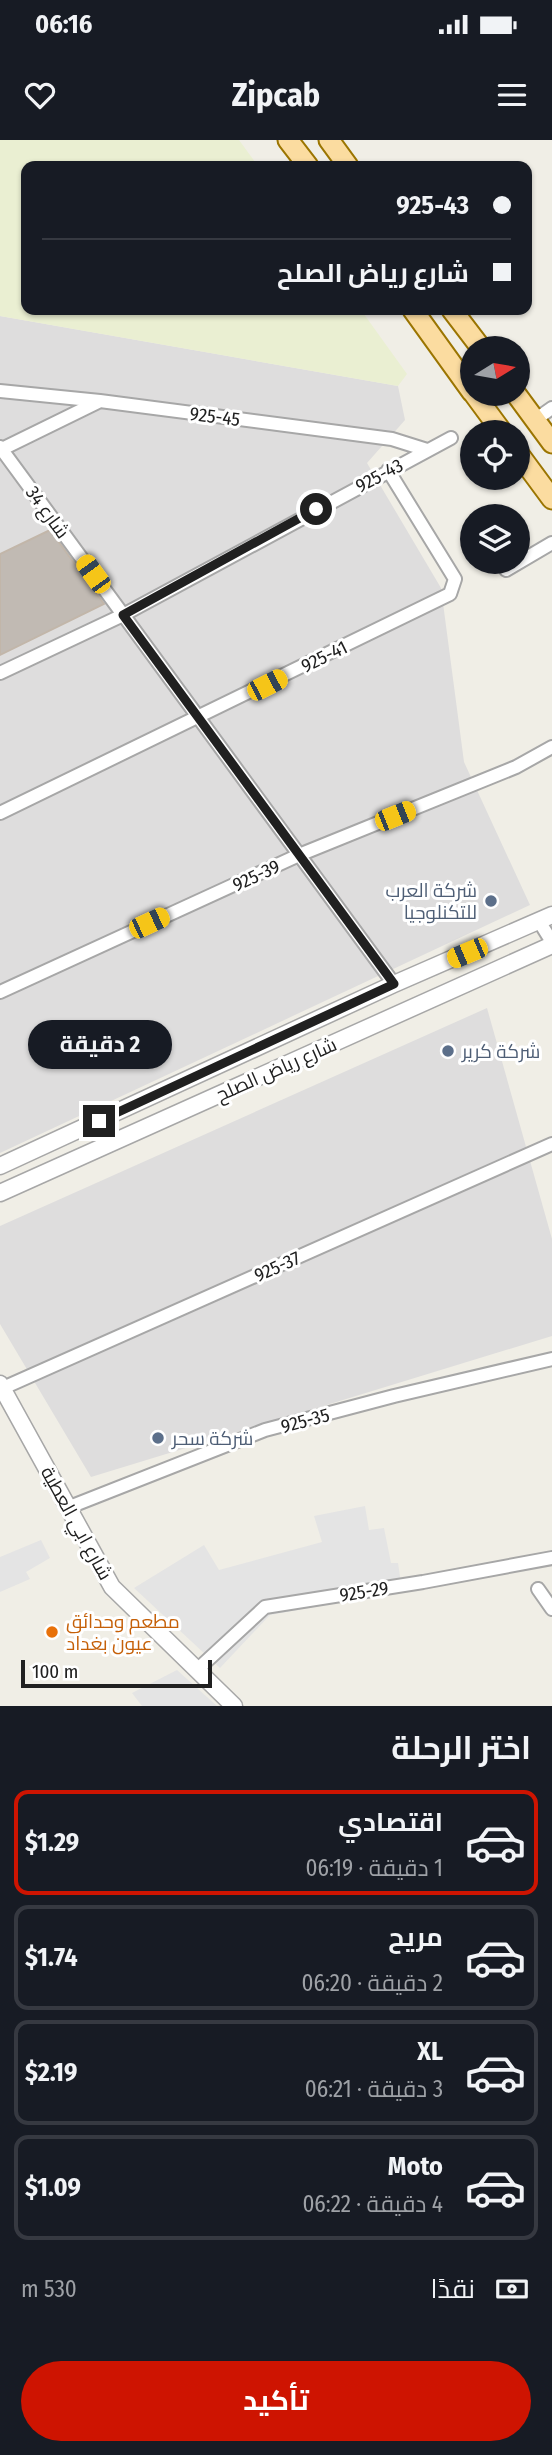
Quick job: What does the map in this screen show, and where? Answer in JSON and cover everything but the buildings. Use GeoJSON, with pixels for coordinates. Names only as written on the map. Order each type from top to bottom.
{"type":"FeatureCollection","features":[{"type":"Feature","properties":{"kind":"main road"},"geometry":{"type":"LineString","coordinates":[[288,140],[304,161]]}},
{"type":"Feature","properties":{"kind":"main road"},"geometry":{"type":"LineString","coordinates":[[329,140],[344,161]]}},
{"type":"Feature","properties":{"kind":"main road"},"geometry":{"type":"LineString","coordinates":[[417,315],[460,375]]}},
{"type":"Feature","properties":{"kind":"main road"},"geometry":{"type":"LineString","coordinates":[[456,315],[472,336]]}},
{"type":"Feature","properties":{"kind":"main road"},"geometry":{"type":"LineString","coordinates":[[525,406],[552,443]]}},
{"type":"Feature","properties":{"kind":"main road"},"geometry":{"type":"LineString","coordinates":[[530,469],[552,499]]}},
{"type":"Feature","properties":{"kind":"street","name":"925-45"},"geometry":{"type":"LineString","coordinates":[[0,391],[100,401],[393,439],[427,450]]}},
{"type":"Feature","properties":{"kind":"street"},"geometry":{"type":"LineString","coordinates":[[1,449],[100,401]]}},
{"type":"Feature","properties":{"kind":"street"},"geometry":{"type":"LineString","coordinates":[[535,420],[552,408]]}},
{"type":"Feature","properties":{"kind":"street","name":"925-43"},"geometry":{"type":"LineString","coordinates":[[0,673],[123,615],[451,438]]}},
{"type":"Feature","properties":{"kind":"street","name":"شارع 34"},"geometry":{"type":"LineString","coordinates":[[1,449],[394,984]]}},
{"type":"Feature","properties":{"kind":"street","name":"925-41"},"geometry":{"type":"LineString","coordinates":[[0,813],[199,719],[450,594],[455,579],[388,470]]}},
{"type":"Feature","properties":{"kind":"street"},"geometry":{"type":"LineString","coordinates":[[530,556],[552,543]]}},
{"type":"Feature","properties":{"kind":"street","name":"925-39"},"geometry":{"type":"LineString","coordinates":[[0,992],[299,855],[516,767],[552,747]]}},
{"type":"Feature","properties":{"kind":"street"},"geometry":{"type":"LineString","coordinates":[[546,918],[552,944]]}},
{"type":"Feature","properties":{"kind":"street","name":"شارع رياض الصلح"},"geometry":{"type":"LineString","coordinates":[[0,1166],[394,984],[546,918]]}},
{"type":"Feature","properties":{"kind":"street","name":"شارع رياض الصلح"},"geometry":{"type":"LineString","coordinates":[[0,1193],[552,944]]}},
{"type":"Feature","properties":{"kind":"street"},"geometry":{"type":"LineString","coordinates":[[74,1132],[76,1146],[86,1154]]}},
{"type":"Feature","properties":{"kind":"street","name":"925-37"},"geometry":{"type":"LineString","coordinates":[[1,1386],[552,1144]]}},
{"type":"Feature","properties":{"kind":"street","name":"925-35"},"geometry":{"type":"LineString","coordinates":[[67,1508],[265,1430],[552,1359]]}},
{"type":"Feature","properties":{"kind":"street","name":"شارع ابي العطية"},"geometry":{"type":"LineString","coordinates":[[1,1386],[112,1587],[234,1706]]}},
{"type":"Feature","properties":{"kind":"street","name":"925-29"},"geometry":{"type":"LineString","coordinates":[[198,1669],[265,1607],[552,1558]]}},
{"type":"Feature","properties":{"kind":"street"},"geometry":{"type":"LineString","coordinates":[[538,1589],[552,1609]]}},
{"type":"Feature","properties":{"kind":"shaded area"},"geometry":{"type":"Polygon","coordinates":[[[0,316],[398,386],[405,420],[367,463],[441,588],[464,762],[530,905],[0,1153],[0,316]]]}},
{"type":"Feature","properties":{"kind":"shaded area"},"geometry":{"type":"Polygon","coordinates":[[[487,1008],[552,1239],[552,1336],[91,1477],[0,1324],[0,1226],[487,1008]]]}},
{"type":"Feature","properties":{"kind":"shaded area"},"geometry":{"type":"Polygon","coordinates":[[[365,1506],[369,1530],[384,1528],[391,1563],[398,1563],[402,1591],[270,1615],[220,1668],[134,1588],[204,1545],[219,1570],[322,1542],[314,1516],[365,1506]]]}},
{"type":"Feature","properties":{"kind":"shaded area"},"geometry":{"type":"Polygon","coordinates":[[[41,1540],[50,1558],[26,1572],[30,1579],[0,1592],[0,1557],[41,1540]]]}},
{"type":"Feature","properties":{"kind":"shaded area"},"geometry":{"type":"Polygon","coordinates":[[[177,1670],[217,1706],[142,1706],[132,1693],[177,1670]]]}},
{"type":"Feature","properties":{"kind":"green space"},"geometry":{"type":"Polygon","coordinates":[[[0,140],[239,140],[254,161],[21,161],[21,315],[365,315],[407,374],[398,386],[0,316],[0,140]]]}},
{"type":"Feature","properties":{"kind":"place","name":"شركة العرب للتكنلوجيا"},"geometry":{"type":"Point","coordinates":[491,901]}},
{"type":"Feature","properties":{"kind":"place","name":"شركة كرير"},"geometry":{"type":"Point","coordinates":[448,1051]}},
{"type":"Feature","properties":{"kind":"place","name":"شركة سحر"},"geometry":{"type":"Point","coordinates":[158,1438]}},
{"type":"Feature","properties":{"kind":"place","name":"مطعم وحدائق عيون بغداد"},"geometry":{"type":"Point","coordinates":[52,1632]}},
{"type":"Feature","properties":{"kind":"route"},"geometry":{"type":"LineString","coordinates":[[99,1121],[394,984],[123,615],[316,509]]}}]}
